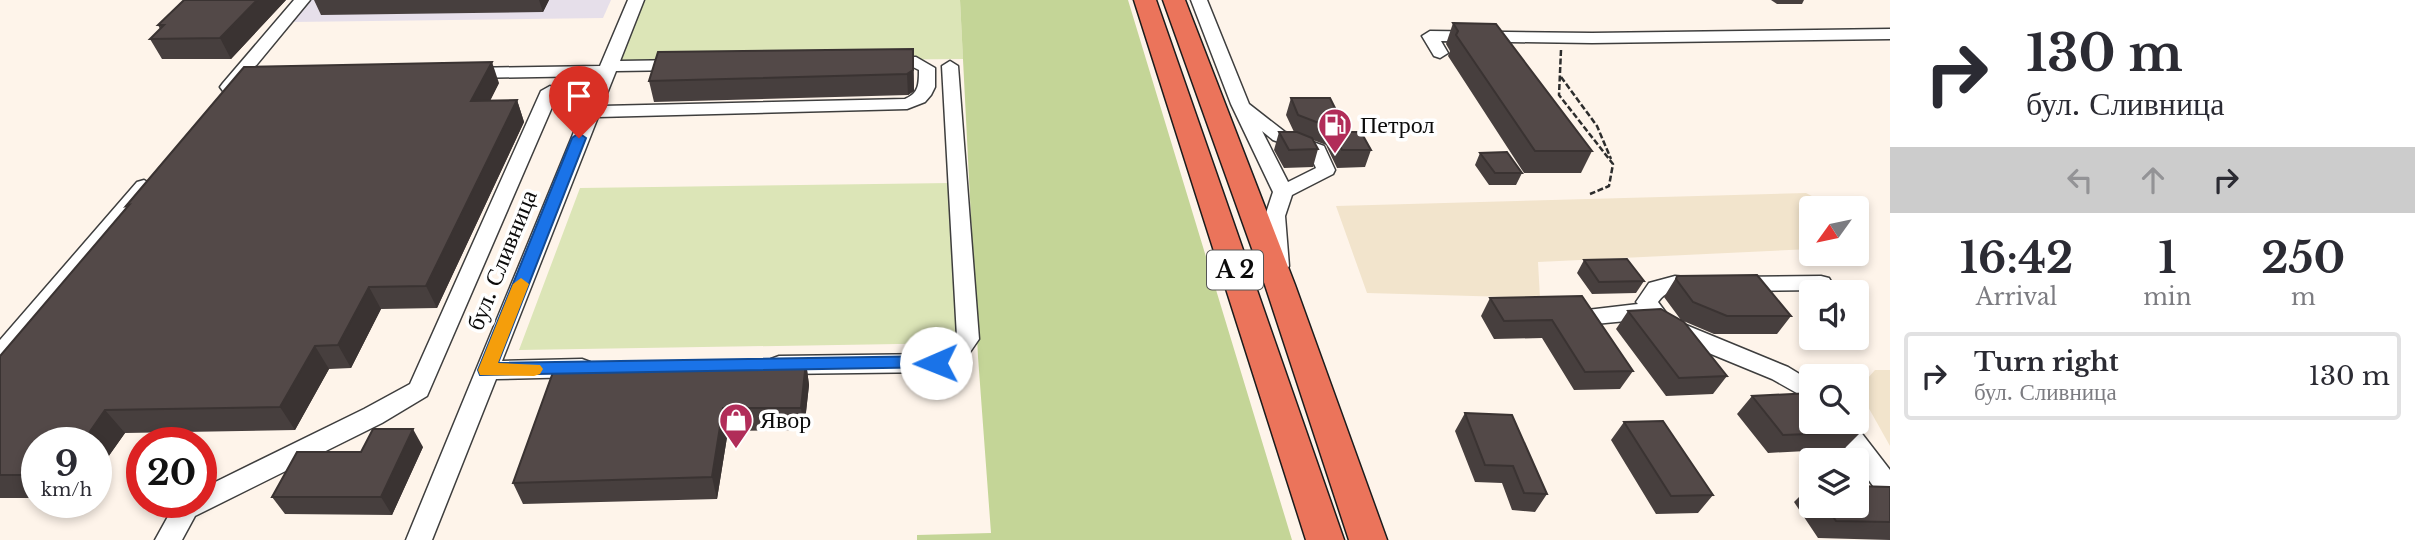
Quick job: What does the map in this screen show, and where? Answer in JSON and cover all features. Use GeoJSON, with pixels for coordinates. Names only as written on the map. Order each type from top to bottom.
{"type":"FeatureCollection","features":[{"type":"Feature","properties":{"kind":"highway","name":"A 2"},"geometry":{"type":"LineString","coordinates":[[1145,0],[1325,540]]}},
{"type":"Feature","properties":{"kind":"highway","name":"A 2"},"geometry":{"type":"LineString","coordinates":[[1174,0],[1280,285],[1367,540]]}},
{"type":"Feature","properties":{"kind":"street"},"geometry":{"type":"LineString","coordinates":[[212,106],[302,0]]}},
{"type":"Feature","properties":{"kind":"street","name":"бул. Сливница"},"geometry":{"type":"LineString","coordinates":[[419,540],[636,0]]}},
{"type":"Feature","properties":{"kind":"street"},"geometry":{"type":"LineString","coordinates":[[1199,0],[1240,104],[1283,192]]}},
{"type":"Feature","properties":{"kind":"street"},"geometry":{"type":"LineString","coordinates":[[1440,53],[1430,36],[1592,38],[1890,34]]}},
{"type":"Feature","properties":{"kind":"street"},"geometry":{"type":"LineString","coordinates":[[590,112],[907,104],[917,101],[926,93],[927,68],[924,65],[916,62],[874,62]]}},
{"type":"Feature","properties":{"kind":"street"},"geometry":{"type":"LineString","coordinates":[[456,74],[706,65]]}},
{"type":"Feature","properties":{"kind":"street"},"geometry":{"type":"LineString","coordinates":[[759,366],[936,363],[958,352],[968,339],[950,66]]}},
{"type":"Feature","properties":{"kind":"street"},"geometry":{"type":"LineString","coordinates":[[237,77],[264,77]]}},
{"type":"Feature","properties":{"kind":"street"},"geometry":{"type":"LineString","coordinates":[[217,493],[373,416],[419,390],[550,91]]}},
{"type":"Feature","properties":{"kind":"street"},"geometry":{"type":"LineString","coordinates":[[1240,104],[1279,136],[1317,150],[1326,170],[1283,192],[1275,216],[1280,285]]}},
{"type":"Feature","properties":{"kind":"street"},"geometry":{"type":"LineString","coordinates":[[0,355],[155,173]]}},
{"type":"Feature","properties":{"kind":"street"},"geometry":{"type":"LineString","coordinates":[[1799,283],[1661,284],[1654,287],[1647,302],[1651,311],[1681,333],[1780,373],[1799,385]]}},
{"type":"Feature","properties":{"kind":"street"},"geometry":{"type":"LineString","coordinates":[[1595,316],[1651,311]]}},
{"type":"Feature","properties":{"kind":"street"},"geometry":{"type":"LineString","coordinates":[[486,370],[609,368]]}},
{"type":"Feature","properties":{"kind":"street"},"geometry":{"type":"LineString","coordinates":[[1848,434],[1890,489]]}},
{"type":"Feature","properties":{"kind":"street"},"geometry":{"type":"LineString","coordinates":[[168,540],[181,518]]}},
{"type":"Feature","properties":{"kind":"path"},"geometry":{"type":"LineString","coordinates":[[1592,38],[1570,42],[1561,49],[1559,95],[1613,164]]}},
{"type":"Feature","properties":{"kind":"path"},"geometry":{"type":"LineString","coordinates":[[1559,75],[1575,94],[1607,146],[1613,164],[1609,186],[1590,194]]}},
{"type":"Feature","properties":{"kind":"shaded area"},"geometry":{"type":"Polygon","coordinates":[[[310,0],[611,0],[603,18],[292,22],[310,0]]]}},
{"type":"Feature","properties":{"kind":"shaded area"},"geometry":{"type":"Polygon","coordinates":[[[1806,193],[1812,196],[1799,196],[1799,250],[1538,262],[1540,298],[1367,293],[1336,206],[1806,193]]]}},
{"type":"Feature","properties":{"kind":"shaded area"},"geometry":{"type":"Polygon","coordinates":[[[1875,370],[1890,370],[1890,446],[1869,409],[1869,377],[1875,370]]]}},
{"type":"Feature","properties":{"kind":"green space"},"geometry":{"type":"Polygon","coordinates":[[[638,0],[960,0],[963,59],[615,62],[638,0]]]}},
{"type":"Feature","properties":{"kind":"green space"},"geometry":{"type":"Polygon","coordinates":[[[960,0],[1128,0],[1292,540],[917,540],[917,535],[991,533],[978,357],[960,0]]]}},
{"type":"Feature","properties":{"kind":"green space"},"geometry":{"type":"Polygon","coordinates":[[[951,183],[959,343],[519,350],[580,188],[951,183]]]}},
{"type":"Feature","properties":{"kind":"building"},"geometry":{"type":"Polygon","coordinates":[[[184,0],[257,0],[220,38],[150,39],[164,25],[158,25],[184,0]]]}},
{"type":"Feature","properties":{"kind":"building"},"geometry":{"type":"Polygon","coordinates":[[[1453,23],[1496,24],[1592,151],[1535,151],[1456,35],[1458,31],[1453,23]]]}},
{"type":"Feature","properties":{"kind":"building"},"geometry":{"type":"Polygon","coordinates":[[[913,49],[913,70],[907,74],[649,81],[658,52],[913,49]]]}},
{"type":"Feature","properties":{"kind":"building"},"geometry":{"type":"Polygon","coordinates":[[[492,62],[471,101],[517,100],[426,286],[369,287],[338,345],[315,346],[280,407],[105,410],[93,427],[21,427],[21,475],[0,475],[0,356],[244,67],[492,62]]]}},
{"type":"Feature","properties":{"kind":"building"},"geometry":{"type":"Polygon","coordinates":[[[1291,98],[1330,98],[1347,132],[1361,132],[1371,150],[1342,150],[1332,128],[1298,115],[1291,98]]]}},
{"type":"Feature","properties":{"kind":"building"},"geometry":{"type":"Polygon","coordinates":[[[1279,132],[1297,132],[1312,138],[1318,149],[1289,150],[1279,132]]]}},
{"type":"Feature","properties":{"kind":"building"},"geometry":{"type":"Polygon","coordinates":[[[1507,152],[1522,173],[1495,173],[1480,153],[1507,152]]]}},
{"type":"Feature","properties":{"kind":"building"},"geometry":{"type":"Polygon","coordinates":[[[1627,259],[1644,281],[1599,282],[1584,260],[1627,259]]]}},
{"type":"Feature","properties":{"kind":"building"},"geometry":{"type":"Polygon","coordinates":[[[1757,275],[1791,316],[1727,316],[1693,302],[1676,279],[1677,276],[1757,275]]]}},
{"type":"Feature","properties":{"kind":"building"},"geometry":{"type":"Polygon","coordinates":[[[1582,296],[1633,371],[1585,372],[1552,320],[1504,321],[1490,298],[1582,296]]]}},
{"type":"Feature","properties":{"kind":"building"},"geometry":{"type":"Polygon","coordinates":[[[1661,309],[1684,322],[1727,376],[1679,378],[1628,311],[1661,309]]]}},
{"type":"Feature","properties":{"kind":"building"},"geometry":{"type":"Polygon","coordinates":[[[806,362],[801,408],[723,408],[712,477],[513,483],[556,364],[806,362]]]}},
{"type":"Feature","properties":{"kind":"building"},"geometry":{"type":"Polygon","coordinates":[[[1799,394],[1799,434],[1809,434],[1783,435],[1752,396],[1799,394]]]}},
{"type":"Feature","properties":{"kind":"building"},"geometry":{"type":"Polygon","coordinates":[[[1465,413],[1512,415],[1547,494],[1524,493],[1513,466],[1485,465],[1465,413]]]}},
{"type":"Feature","properties":{"kind":"building"},"geometry":{"type":"Polygon","coordinates":[[[1663,421],[1713,495],[1671,496],[1624,422],[1663,421]]]}},
{"type":"Feature","properties":{"kind":"building"},"geometry":{"type":"Polygon","coordinates":[[[373,429],[413,429],[381,497],[272,497],[297,452],[361,452],[373,429]]]}},
{"type":"Feature","properties":{"kind":"building"},"geometry":{"type":"Polygon","coordinates":[[[1869,486],[1890,487],[1890,522],[1836,521],[1834,518],[1869,518],[1869,486]]]}},
{"type":"Feature","properties":{"kind":"slow traffic"},"geometry":{"type":"LineString","coordinates":[[521,284],[486,370],[534,369]]}},
{"type":"Feature","properties":{"kind":"place","name":"Петрол"},"geometry":{"type":"Point","coordinates":[1335,155]}},
{"type":"Feature","properties":{"kind":"place","name":"Явор"},"geometry":{"type":"Point","coordinates":[736,450]}},
{"type":"Feature","properties":{"kind":"route"},"geometry":{"type":"LineString","coordinates":[[579,138],[486,370],[936,363]]}}]}
